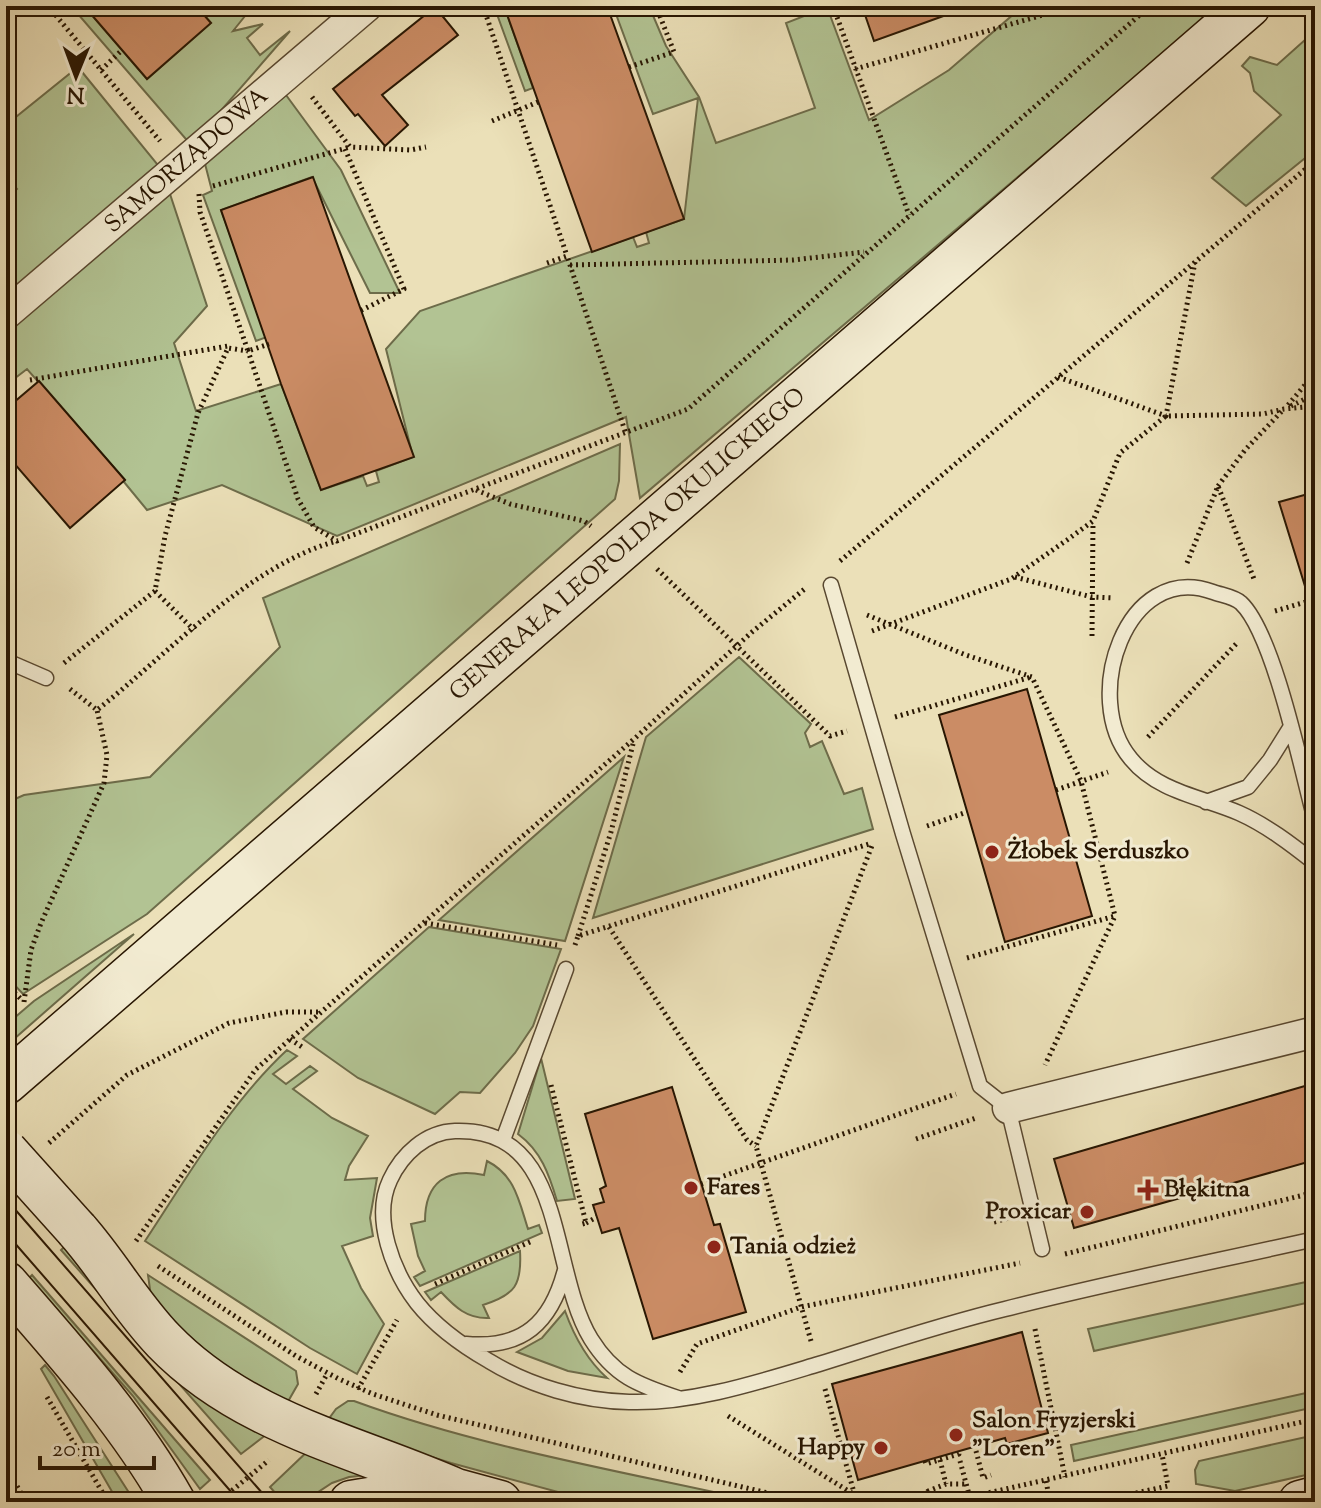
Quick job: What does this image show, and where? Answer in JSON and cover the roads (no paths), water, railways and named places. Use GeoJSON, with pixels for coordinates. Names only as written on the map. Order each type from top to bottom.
{"type":"FeatureCollection","features":[{"type":"Feature","properties":{"kind":"main road","name":"GENERAŁA LEOPOLDA OKULICKIEGO"},"geometry":{"type":"LineString","coordinates":[[6,1083],[1249,6]]}},
{"type":"Feature","properties":{"kind":"main road"},"geometry":{"type":"LineString","coordinates":[[23,1150],[126,1298],[164,1341],[210,1381],[298,1429],[401,1465],[456,1490],[500,1502]]}},
{"type":"Feature","properties":{"kind":"main road"},"geometry":{"type":"LineString","coordinates":[[8,1286],[97,1391],[144,1453],[174,1502]]}},
{"type":"Feature","properties":{"kind":"main road"},"geometry":{"type":"LineString","coordinates":[[351,1502],[412,1492],[456,1490]]}},
{"type":"Feature","properties":{"kind":"main road"},"geometry":{"type":"LineString","coordinates":[[1300,1502],[1315,1498]]}},
{"type":"Feature","properties":{"kind":"street","name":"SAMORZĄDOWA"},"geometry":{"type":"LineString","coordinates":[[6,314],[367,6]]}},
{"type":"Feature","properties":{"kind":"street"},"geometry":{"type":"LineString","coordinates":[[1006,1109],[1315,1032]]}},
{"type":"Feature","properties":{"kind":"lane"},"geometry":{"type":"LineString","coordinates":[[824,582],[836,602],[848,640],[870,724],[980,1086],[1006,1109],[1042,1249]]}},
{"type":"Feature","properties":{"kind":"lane"},"geometry":{"type":"LineString","coordinates":[[1315,820],[1267,648],[1240,601],[1203,588],[1178,586],[1150,601],[1124,629],[1110,666],[1110,708],[1119,742],[1143,772],[1261,825],[1315,863]]}},
{"type":"Feature","properties":{"kind":"lane"},"geometry":{"type":"LineString","coordinates":[[9,662],[46,678]]}},
{"type":"Feature","properties":{"kind":"lane"},"geometry":{"type":"LineString","coordinates":[[1205,802],[1248,787],[1290,728]]}},
{"type":"Feature","properties":{"kind":"lane"},"geometry":{"type":"LineString","coordinates":[[503,1140],[566,969]]}},
{"type":"Feature","properties":{"kind":"lane"},"geometry":{"type":"LineString","coordinates":[[678,1398],[640,1386],[623,1376],[590,1338],[579,1315],[538,1177],[528,1161],[503,1140],[462,1131],[448,1131],[430,1138],[404,1157],[384,1197],[387,1236],[399,1275],[423,1311],[462,1344],[509,1373],[583,1396],[634,1402],[678,1398],[731,1391],[1004,1309],[1315,1239]]}},
{"type":"Feature","properties":{"kind":"lane"},"geometry":{"type":"LineString","coordinates":[[462,1344],[494,1346],[510,1342],[536,1327],[554,1302],[565,1269]]}},
{"type":"Feature","properties":{"kind":"tram line"},"geometry":{"type":"LineString","coordinates":[[6,1199],[270,1502]]}},
{"type":"Feature","properties":{"kind":"tram line"},"geometry":{"type":"LineString","coordinates":[[6,1233],[240,1502]]}},
{"type":"Feature","properties":{"kind":"place","name":"Żłobek Serduszko"},"geometry":{"type":"Point","coordinates":[992,852]}},
{"type":"Feature","properties":{"kind":"place","name":"Fares"},"geometry":{"type":"Point","coordinates":[691,1188]}},
{"type":"Feature","properties":{"kind":"place","name":"Błękitna"},"geometry":{"type":"Point","coordinates":[1148,1190]}},
{"type":"Feature","properties":{"kind":"place","name":"Proxicar"},"geometry":{"type":"Point","coordinates":[1087,1212]}},
{"type":"Feature","properties":{"kind":"place","name":"Tania odzież"},"geometry":{"type":"Point","coordinates":[714,1247]}},
{"type":"Feature","properties":{"kind":"place","name":"Salon Fryzjerski \"Loren\""},"geometry":{"type":"Point","coordinates":[956,1435]}},
{"type":"Feature","properties":{"kind":"place","name":"Happy"},"geometry":{"type":"Point","coordinates":[881,1448]}}]}
